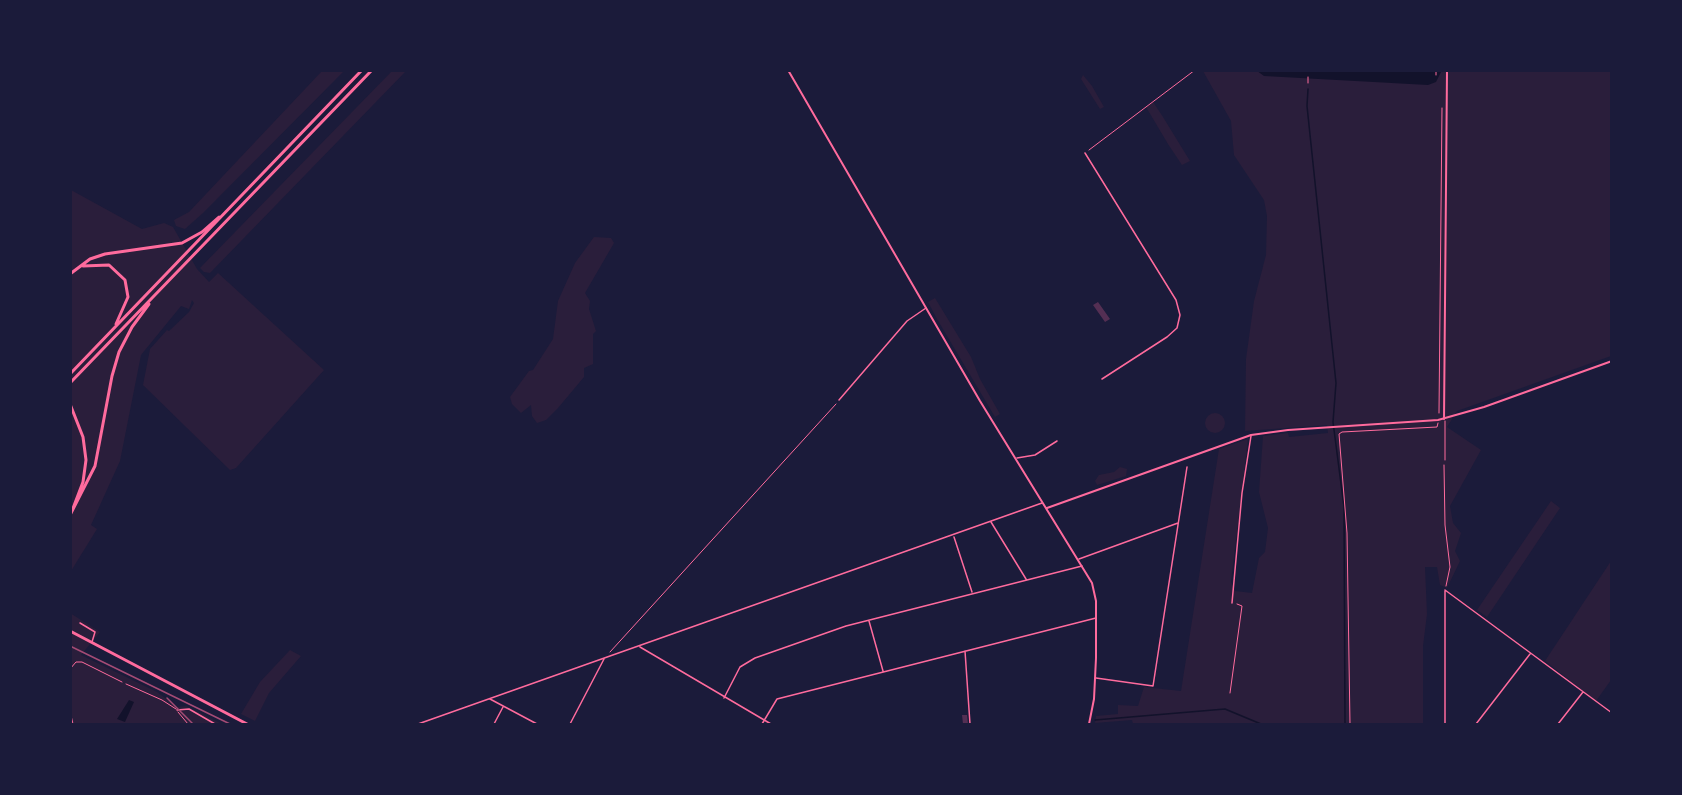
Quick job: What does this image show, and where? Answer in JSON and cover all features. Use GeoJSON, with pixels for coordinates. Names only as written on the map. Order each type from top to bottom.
{"type":"FeatureCollection","features":[{"type":"Feature","properties":{"kind":"main road"},"geometry":{"type":"LineString","coordinates":[[70,374],[362,70]]}},
{"type":"Feature","properties":{"kind":"main road"},"geometry":{"type":"LineString","coordinates":[[70,383],[372,70]]}},
{"type":"Feature","properties":{"kind":"main road"},"geometry":{"type":"LineString","coordinates":[[788,70],[1095,590],[1095,678],[1089,724]]}},
{"type":"Feature","properties":{"kind":"main road"},"geometry":{"type":"LineString","coordinates":[[1444,419],[1447,70]]}},
{"type":"Feature","properties":{"kind":"main road"},"geometry":{"type":"LineString","coordinates":[[70,274],[90,259],[105,254],[182,243],[202,232],[232,206]]}},
{"type":"Feature","properties":{"kind":"main road"},"geometry":{"type":"LineString","coordinates":[[81,266],[109,265],[125,280],[128,291],[127,306],[108,335]]}},
{"type":"Feature","properties":{"kind":"main road"},"geometry":{"type":"LineString","coordinates":[[70,514],[95,466],[115,363],[129,333],[152,299]]}},
{"type":"Feature","properties":{"kind":"main road"},"geometry":{"type":"LineString","coordinates":[[1046,508],[1251,435],[1444,419],[1611,361]]}},
{"type":"Feature","properties":{"kind":"main road"},"geometry":{"type":"LineString","coordinates":[[70,514],[85,474],[86,453],[83,437],[71,404]]}},
{"type":"Feature","properties":{"kind":"main road"},"geometry":{"type":"LineString","coordinates":[[70,507],[78,495]]}},
{"type":"Feature","properties":{"kind":"main road"},"geometry":{"type":"LineString","coordinates":[[70,631],[247,724]]}},
{"type":"Feature","properties":{"kind":"street"},"geometry":{"type":"LineString","coordinates":[[1084,153],[1176,300],[1180,315],[1177,328],[1167,337],[1102,379]]}},
{"type":"Feature","properties":{"kind":"street"},"geometry":{"type":"LineString","coordinates":[[839,400],[907,321],[927,307]]}},
{"type":"Feature","properties":{"kind":"street"},"geometry":{"type":"LineString","coordinates":[[1232,603],[1242,493],[1251,435]]}},
{"type":"Feature","properties":{"kind":"street"},"geometry":{"type":"LineString","coordinates":[[1016,459],[1035,455],[1057,441]]}},
{"type":"Feature","properties":{"kind":"street"},"geometry":{"type":"LineString","coordinates":[[1095,678],[1153,686],[1187,467]]}},
{"type":"Feature","properties":{"kind":"street"},"geometry":{"type":"LineString","coordinates":[[418,724],[1043,503]]}},
{"type":"Feature","properties":{"kind":"street"},"geometry":{"type":"LineString","coordinates":[[990,521],[1027,580]]}},
{"type":"Feature","properties":{"kind":"street"},"geometry":{"type":"LineString","coordinates":[[1078,560],[1178,523]]}},
{"type":"Feature","properties":{"kind":"street"},"geometry":{"type":"LineString","coordinates":[[953,536],[972,593]]}},
{"type":"Feature","properties":{"kind":"street"},"geometry":{"type":"LineString","coordinates":[[724,698],[740,667],[778,650],[868,620],[1082,566]]}},
{"type":"Feature","properties":{"kind":"street"},"geometry":{"type":"LineString","coordinates":[[1445,590],[1611,713]]}},
{"type":"Feature","properties":{"kind":"street"},"geometry":{"type":"LineString","coordinates":[[1445,590],[1445,724]]}},
{"type":"Feature","properties":{"kind":"street"},"geometry":{"type":"LineString","coordinates":[[762,724],[777,699],[1096,618]]}},
{"type":"Feature","properties":{"kind":"street"},"geometry":{"type":"LineString","coordinates":[[868,620],[883,672]]}},
{"type":"Feature","properties":{"kind":"street"},"geometry":{"type":"LineString","coordinates":[[80,623],[95,632],[91,643]]}},
{"type":"Feature","properties":{"kind":"street"},"geometry":{"type":"LineString","coordinates":[[640,647],[771,724]]}},
{"type":"Feature","properties":{"kind":"street"},"geometry":{"type":"LineString","coordinates":[[965,650],[970,724]]}},
{"type":"Feature","properties":{"kind":"street"},"geometry":{"type":"LineString","coordinates":[[1476,724],[1530,653]]}},
{"type":"Feature","properties":{"kind":"street"},"geometry":{"type":"LineString","coordinates":[[570,724],[605,658]]}},
{"type":"Feature","properties":{"kind":"street"},"geometry":{"type":"LineString","coordinates":[[1558,724],[1583,692]]}},
{"type":"Feature","properties":{"kind":"street"},"geometry":{"type":"LineString","coordinates":[[490,699],[537,724]]}},
{"type":"Feature","properties":{"kind":"street"},"geometry":{"type":"LineString","coordinates":[[494,724],[503,706]]}},
{"type":"Feature","properties":{"kind":"street"},"geometry":{"type":"LineString","coordinates":[[177,710],[189,709],[215,724]]}},
{"type":"Feature","properties":{"kind":"lane"},"geometry":{"type":"LineString","coordinates":[[1444,419],[1445,460]]}},
{"type":"Feature","properties":{"kind":"lane"},"geometry":{"type":"LineString","coordinates":[[126,684],[162,700],[177,710],[188,724]]}},
{"type":"Feature","properties":{"kind":"path"},"geometry":{"type":"LineString","coordinates":[[1084,153],[1195,70]]}},
{"type":"Feature","properties":{"kind":"path"},"geometry":{"type":"LineString","coordinates":[[1436,70],[1436,75]]}},
{"type":"Feature","properties":{"kind":"path"},"geometry":{"type":"LineString","coordinates":[[1308,77],[1308,83]]}},
{"type":"Feature","properties":{"kind":"path"},"geometry":{"type":"LineString","coordinates":[[1438,420],[1443,107]]}},
{"type":"Feature","properties":{"kind":"path"},"geometry":{"type":"LineString","coordinates":[[605,658],[839,400]]}},
{"type":"Feature","properties":{"kind":"path"},"geometry":{"type":"LineString","coordinates":[[1350,724],[1347,532],[1339,434],[1437,427]]}},
{"type":"Feature","properties":{"kind":"path"},"geometry":{"type":"LineString","coordinates":[[1445,460],[1443,470],[1445,525],[1450,567],[1445,590]]}},
{"type":"Feature","properties":{"kind":"path"},"geometry":{"type":"LineString","coordinates":[[1230,693],[1242,606],[1232,603]]}},
{"type":"Feature","properties":{"kind":"path"},"geometry":{"type":"LineString","coordinates":[[70,669],[76,662],[82,662],[113,680],[126,684]]}},
{"type":"Feature","properties":{"kind":"path"},"geometry":{"type":"LineString","coordinates":[[70,711],[73,724]]}},
{"type":"Feature","properties":{"kind":"shaded area"},"geometry":{"type":"Polygon","coordinates":[[[393,70],[406,71],[210,273],[204,272],[200,268],[393,70]]]}},
{"type":"Feature","properties":{"kind":"shaded area"},"geometry":{"type":"Polygon","coordinates":[[[1442,70],[1436,82],[1428,85],[1264,76],[1257,71],[1442,70]]]}},
{"type":"Feature","properties":{"kind":"shaded area"},"geometry":{"type":"Polygon","coordinates":[[[322,71],[344,71],[203,213],[185,229],[176,226],[174,220],[189,212],[322,71]]]}},
{"type":"Feature","properties":{"kind":"shaded area"},"geometry":{"type":"Polygon","coordinates":[[[1203,71],[1611,71],[1611,356],[1457,411],[1447,427],[1481,450],[1450,506],[1453,523],[1461,533],[1455,551],[1460,561],[1447,588],[1440,585],[1437,567],[1425,567],[1427,614],[1423,646],[1423,724],[1133,724],[1132,720],[1095,723],[1096,716],[1118,714],[1118,705],[1138,706],[1144,687],[1181,691],[1219,449],[1248,439],[1231,582],[1235,591],[1252,593],[1259,558],[1265,552],[1268,528],[1259,492],[1263,436],[1288,433],[1289,437],[1328,433],[1327,425],[1245,431],[1246,359],[1254,301],[1266,255],[1267,216],[1264,200],[1234,155],[1231,121],[1203,71]]]}},
{"type":"Feature","properties":{"kind":"shaded area"},"geometry":{"type":"Polygon","coordinates":[[[1083,75],[1104,107],[1100,109],[1081,79],[1083,75]]]}},
{"type":"Feature","properties":{"kind":"shaded area"},"geometry":{"type":"Polygon","coordinates":[[[1153,102],[1190,161],[1182,165],[1168,144],[1146,107],[1153,102]]]}},
{"type":"Feature","properties":{"kind":"shaded area"},"geometry":{"type":"Polygon","coordinates":[[[71,190],[142,229],[164,223],[173,227],[197,269],[209,282],[218,273],[324,370],[236,468],[230,470],[143,385],[150,349],[167,330],[169,331],[189,312],[194,303],[192,300],[189,309],[181,306],[141,355],[120,461],[91,525],[97,529],[71,571],[71,190]]]}},
{"type":"Feature","properties":{"kind":"shaded area"},"geometry":{"type":"Polygon","coordinates":[[[594,237],[611,238],[614,243],[585,293],[590,301],[589,309],[596,331],[593,334],[593,364],[584,368],[584,377],[558,408],[546,420],[537,423],[532,416],[531,405],[521,413],[512,404],[510,397],[529,371],[533,370],[553,339],[558,301],[575,263],[594,237]]]}},
{"type":"Feature","properties":{"kind":"shaded area"},"geometry":{"type":"Polygon","coordinates":[[[935,298],[971,357],[980,379],[1000,414],[995,417],[928,302],[935,298]]]}},
{"type":"Feature","properties":{"kind":"shaded area"},"geometry":{"type":"Polygon","coordinates":[[[1215,413],[1222,416],[1225,423],[1222,430],[1215,433],[1208,430],[1205,423],[1208,416],[1215,413]]]}},
{"type":"Feature","properties":{"kind":"shaded area"},"geometry":{"type":"Polygon","coordinates":[[[1120,467],[1127,469],[1126,476],[1097,485],[1095,481],[1099,475],[1114,472],[1120,467]]]}},
{"type":"Feature","properties":{"kind":"shaded area"},"geometry":{"type":"Polygon","coordinates":[[[1551,501],[1560,508],[1487,617],[1477,610],[1551,501]]]}},
{"type":"Feature","properties":{"kind":"shaded area"},"geometry":{"type":"Polygon","coordinates":[[[1611,561],[1611,680],[1596,701],[1545,661],[1611,561]]]}},
{"type":"Feature","properties":{"kind":"shaded area"},"geometry":{"type":"Polygon","coordinates":[[[70,613],[100,632],[81,655],[157,692],[177,707],[186,706],[222,724],[71,724],[70,613]]]}},
{"type":"Feature","properties":{"kind":"shaded area"},"geometry":{"type":"Polygon","coordinates":[[[290,650],[301,656],[269,693],[255,721],[241,714],[260,682],[290,650]]]}},
{"type":"Feature","properties":{"kind":"shaded area"},"geometry":{"type":"Polygon","coordinates":[[[129,700],[134,702],[125,722],[117,719],[129,700]]]}},
{"type":"Feature","properties":{"kind":"building"},"geometry":{"type":"Polygon","coordinates":[[[1098,302],[1110,319],[1105,322],[1093,305],[1098,302]]]}},
{"type":"Feature","properties":{"kind":"building"},"geometry":{"type":"Polygon","coordinates":[[[962,715],[967,715],[968,724],[963,724],[962,715]]]}},
{"type":"Feature","properties":{"kind":"waterway"},"geometry":{"type":"LineString","coordinates":[[1308,89],[1307,106],[1336,383],[1333,422],[1344,507],[1345,724]]}},
{"type":"Feature","properties":{"kind":"waterway"},"geometry":{"type":"LineString","coordinates":[[1095,720],[1225,709],[1261,724]]}},
{"type":"Feature","properties":{"kind":"tram line"},"geometry":{"type":"LineString","coordinates":[[70,646],[230,724]]}},
{"type":"Feature","properties":{"kind":"tram line"},"geometry":{"type":"LineString","coordinates":[[167,698],[193,724]]}}]}
